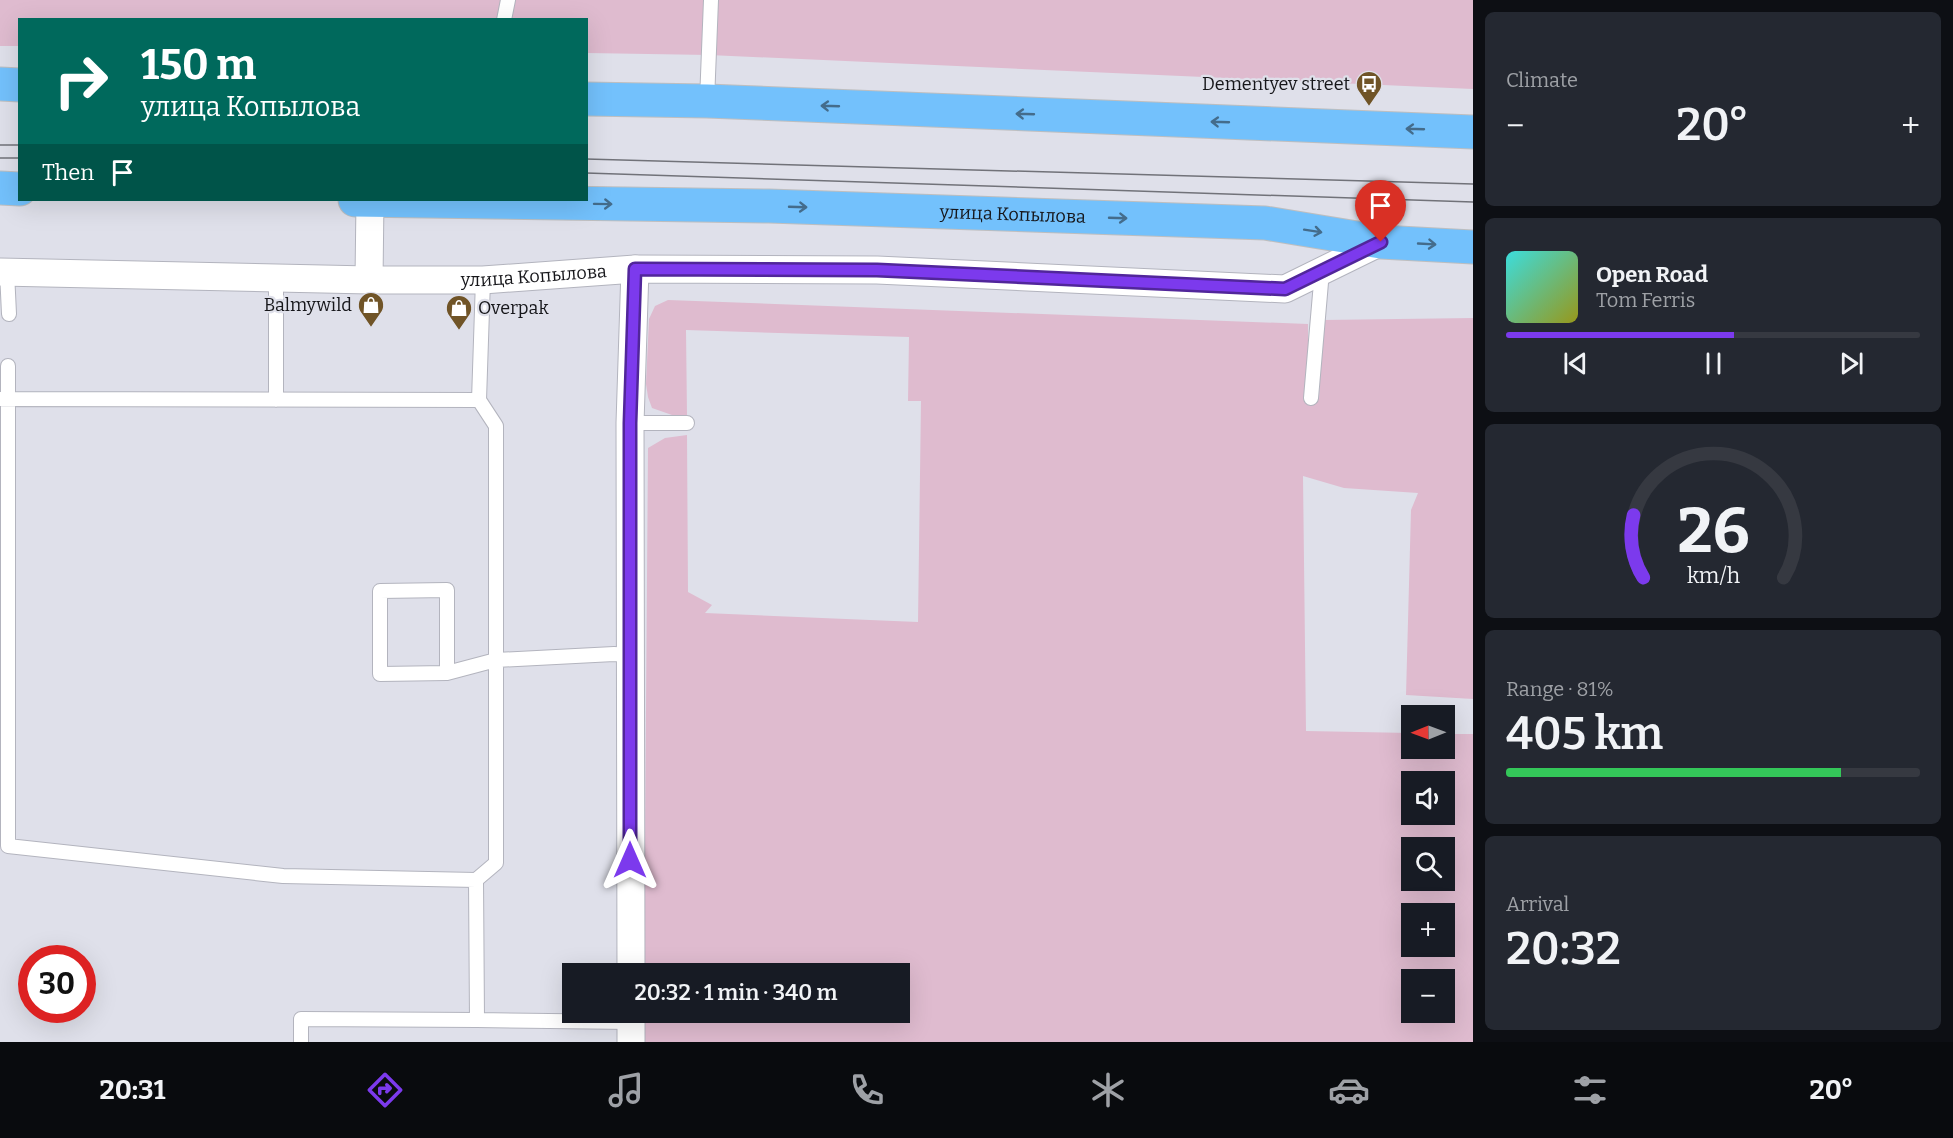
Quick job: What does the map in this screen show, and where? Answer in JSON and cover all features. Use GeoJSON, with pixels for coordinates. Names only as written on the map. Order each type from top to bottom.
{"type":"FeatureCollection","features":[{"type":"Feature","properties":{"kind":"main road"},"geometry":{"type":"LineString","coordinates":[[0,84],[18,85]]}},
{"type":"Feature","properties":{"kind":"main road"},"geometry":{"type":"LineString","coordinates":[[588,99],[707,101],[1473,132]]}},
{"type":"Feature","properties":{"kind":"main road"},"geometry":{"type":"LineString","coordinates":[[0,188],[18,189]]}},
{"type":"Feature","properties":{"kind":"main road","name":"улица Копылова"},"geometry":{"type":"LineString","coordinates":[[429,201],[781,207],[1265,223],[1381,242],[1473,247]]}},
{"type":"Feature","properties":{"kind":"street"},"geometry":{"type":"LineString","coordinates":[[369,280],[370,201]]}},
{"type":"Feature","properties":{"kind":"street","name":"улица Копылова"},"geometry":{"type":"LineString","coordinates":[[3,272],[369,280],[483,280],[635,269],[877,270],[1285,289],[1381,242]]}},
{"type":"Feature","properties":{"kind":"street"},"geometry":{"type":"LineString","coordinates":[[631,963],[630,423],[635,269]]}},
{"type":"Feature","properties":{"kind":"lane"},"geometry":{"type":"LineString","coordinates":[[504,18],[508,0]]}},
{"type":"Feature","properties":{"kind":"lane"},"geometry":{"type":"LineString","coordinates":[[707,101],[711,0]]}},
{"type":"Feature","properties":{"kind":"lane"},"geometry":{"type":"LineString","coordinates":[[1311,398],[1322,271]]}},
{"type":"Feature","properties":{"kind":"lane"},"geometry":{"type":"LineString","coordinates":[[3,272],[9,314]]}},
{"type":"Feature","properties":{"kind":"lane"},"geometry":{"type":"LineString","coordinates":[[276,278],[276,400]]}},
{"type":"Feature","properties":{"kind":"lane"},"geometry":{"type":"LineString","coordinates":[[8,366],[5,399],[9,846],[283,876],[476,880],[496,863],[496,426],[479,400],[483,280]]}},
{"type":"Feature","properties":{"kind":"lane"},"geometry":{"type":"LineString","coordinates":[[5,399],[479,400]]}},
{"type":"Feature","properties":{"kind":"lane"},"geometry":{"type":"LineString","coordinates":[[630,423],[687,423]]}},
{"type":"Feature","properties":{"kind":"lane"},"geometry":{"type":"LineString","coordinates":[[447,673],[447,590],[380,591],[380,674],[447,673],[496,660],[629,655]]}},
{"type":"Feature","properties":{"kind":"lane"},"geometry":{"type":"LineString","coordinates":[[476,880],[477,1020]]}},
{"type":"Feature","properties":{"kind":"lane"},"geometry":{"type":"LineString","coordinates":[[301,1042],[300,1019],[477,1020],[631,1026]]}},
{"type":"Feature","properties":{"kind":"shaded area"},"geometry":{"type":"Polygon","coordinates":[[[0,0],[1473,0],[1473,89],[709,55],[588,53],[588,18],[18,18],[18,46],[0,46],[0,0]]]}},
{"type":"Feature","properties":{"kind":"shaded area"},"geometry":{"type":"Polygon","coordinates":[[[668,300],[1308,324],[1308,369],[1319,399],[1323,320],[1473,318],[1473,699],[1406,695],[1411,510],[1418,493],[1344,488],[1303,476],[1306,731],[1401,733],[1401,759],[1455,759],[1455,734],[1473,734],[1473,1042],[643,1042],[643,1023],[910,1023],[910,963],[644,963],[648,448],[665,438],[687,435],[688,592],[712,605],[705,613],[918,622],[921,401],[908,401],[909,337],[686,330],[687,415],[672,415],[652,408],[648,397],[646,384],[649,319],[655,306],[668,300]]]}},
{"type":"Feature","properties":{"kind":"tram line"},"geometry":{"type":"LineString","coordinates":[[0,145],[18,145]]}},
{"type":"Feature","properties":{"kind":"tram line"},"geometry":{"type":"LineString","coordinates":[[0,158],[18,158]]}},
{"type":"Feature","properties":{"kind":"tram line"},"geometry":{"type":"LineString","coordinates":[[588,159],[1473,184]]}},
{"type":"Feature","properties":{"kind":"tram line"},"geometry":{"type":"LineString","coordinates":[[588,173],[1473,202]]}},
{"type":"Feature","properties":{"kind":"place","name":"Dementyev street"},"geometry":{"type":"Point","coordinates":[1369,107]}},
{"type":"Feature","properties":{"kind":"place","name":"Balmywild"},"geometry":{"type":"Point","coordinates":[371,328]}},
{"type":"Feature","properties":{"kind":"place","name":"Overpak"},"geometry":{"type":"Point","coordinates":[459,331]}},
{"type":"Feature","properties":{"kind":"route"},"geometry":{"type":"LineString","coordinates":[[630,860],[630,423],[635,269],[877,270],[1285,289],[1381,242]]}}]}
